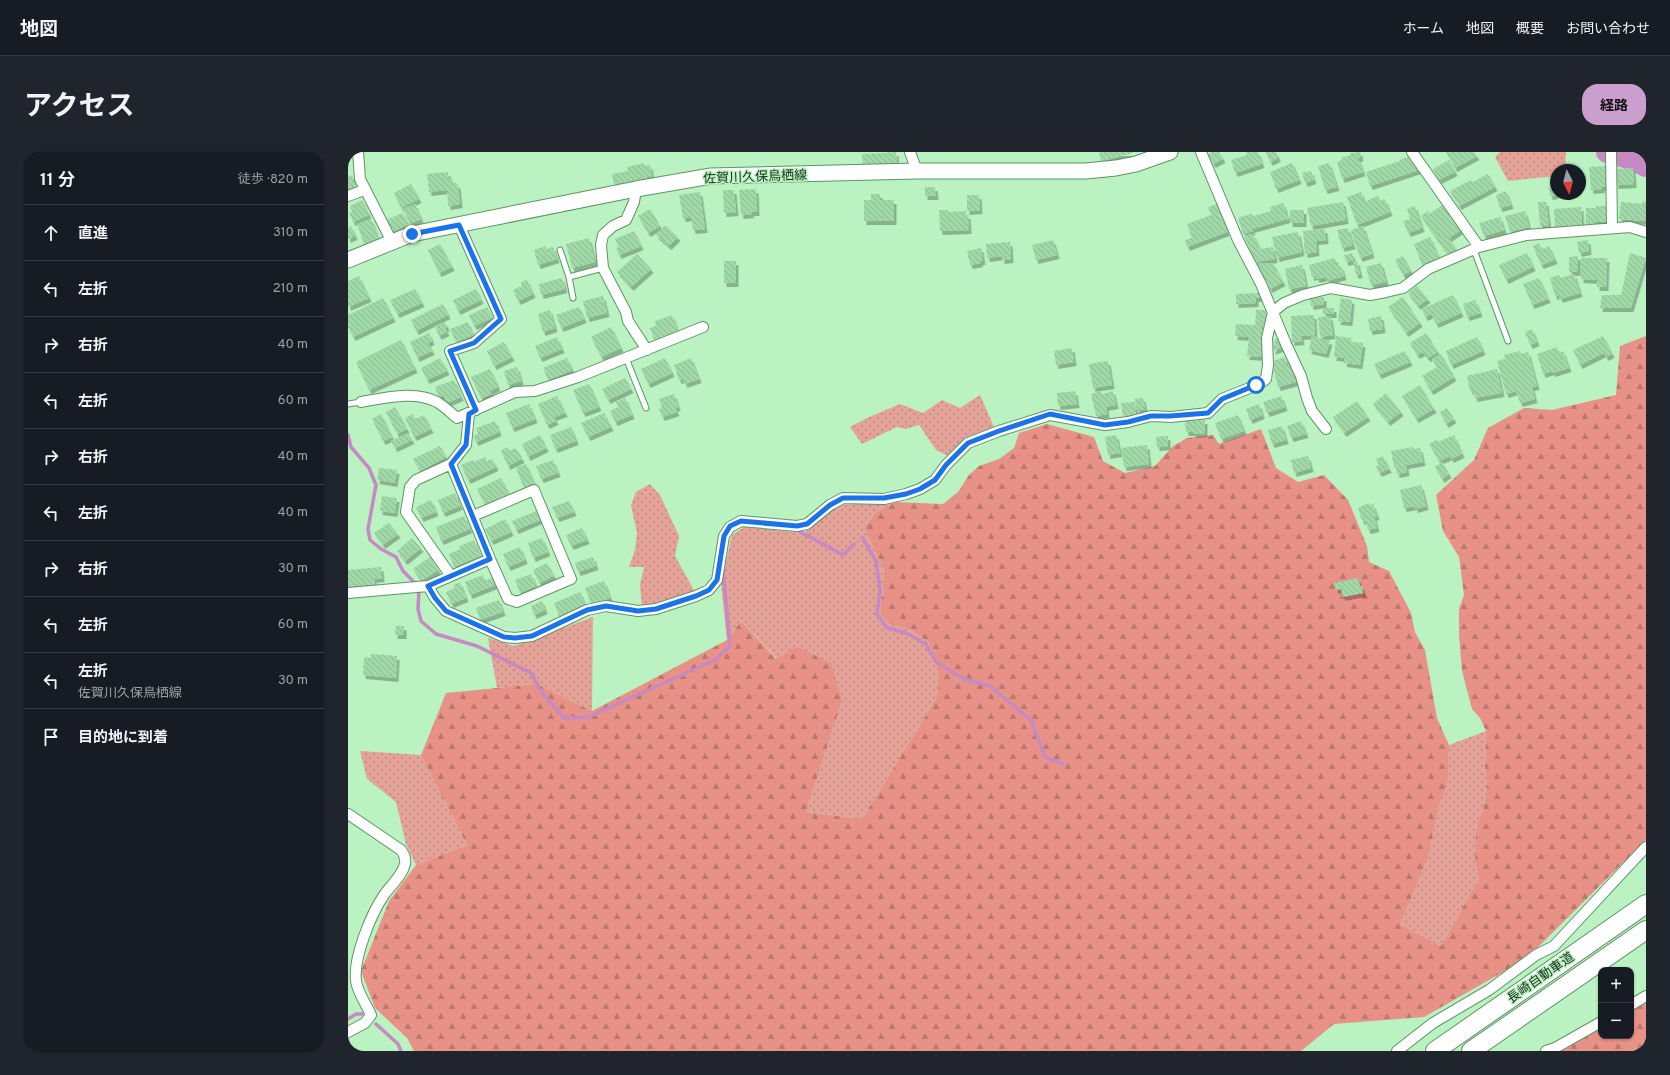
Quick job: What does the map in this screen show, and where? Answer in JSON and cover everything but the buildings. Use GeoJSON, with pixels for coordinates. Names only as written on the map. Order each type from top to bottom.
{"type":"FeatureCollection","features":[{"type":"Feature","properties":{"kind":"highway","name":"長崎自動車道"},"geometry":{"type":"LineString","coordinates":[[1435,1051],[1646,904]]}},
{"type":"Feature","properties":{"kind":"highway","name":"長崎自動車道"},"geometry":{"type":"LineString","coordinates":[[1471,1051],[1646,930]]}},
{"type":"Feature","properties":{"kind":"main road","name":"佐賀川久保鳥栖線"},"geometry":{"type":"LineString","coordinates":[[348,260],[412,234],[636,189],[711,176],[917,171],[1086,171],[1136,164],[1170,152]]}},
{"type":"Feature","properties":{"kind":"street"},"geometry":{"type":"LineString","coordinates":[[358,152],[360,179],[364,190],[392,242]]}},
{"type":"Feature","properties":{"kind":"street"},"geometry":{"type":"LineString","coordinates":[[910,152],[917,171]]}},
{"type":"Feature","properties":{"kind":"street"},"geometry":{"type":"LineString","coordinates":[[1201,152],[1238,240],[1261,284],[1301,376],[1312,411],[1326,429]]}},
{"type":"Feature","properties":{"kind":"street"},"geometry":{"type":"LineString","coordinates":[[1412,152],[1477,248]]}},
{"type":"Feature","properties":{"kind":"street"},"geometry":{"type":"LineString","coordinates":[[1611,157],[1612,228]]}},
{"type":"Feature","properties":{"kind":"street"},"geometry":{"type":"LineString","coordinates":[[348,166],[359,164]]}},
{"type":"Feature","properties":{"kind":"street"},"geometry":{"type":"LineString","coordinates":[[636,189],[634,202],[626,220],[613,226],[603,235],[601,245],[603,268],[626,312],[628,321],[647,350]]}},
{"type":"Feature","properties":{"kind":"street"},"geometry":{"type":"LineString","coordinates":[[348,196],[364,190]]}},
{"type":"Feature","properties":{"kind":"street"},"geometry":{"type":"LineString","coordinates":[[450,576],[406,512],[410,488],[416,480],[451,464],[466,445],[472,412],[450,351],[474,343],[501,319],[459,225]]}},
{"type":"Feature","properties":{"kind":"street"},"geometry":{"type":"LineString","coordinates":[[428,586],[435,598],[446,611],[504,637],[515,638],[532,636],[587,610],[606,606],[638,611],[656,609],[709,590],[717,580],[724,536],[730,526],[741,521],[797,526],[807,524],[830,505],[843,498],[884,498],[906,494],[920,489],[935,480],[946,465],[968,443],[1050,414],[1105,425],[1128,422],[1151,416],[1208,413],[1222,399],[1256,385],[1266,379],[1268,365],[1267,338],[1273,312],[1284,303],[1316,290],[1331,288],[1370,295],[1403,288],[1428,269],[1477,248],[1526,235],[1584,232],[1630,227],[1646,232]]}},
{"type":"Feature","properties":{"kind":"street"},"geometry":{"type":"LineString","coordinates":[[361,402],[399,396],[420,396],[438,402],[457,418],[515,392],[535,391],[578,377],[703,327]]}},
{"type":"Feature","properties":{"kind":"street"},"geometry":{"type":"LineString","coordinates":[[451,464],[508,599],[517,602],[571,579],[534,490],[473,516]]}},
{"type":"Feature","properties":{"kind":"street"},"geometry":{"type":"LineString","coordinates":[[348,593],[428,586],[490,559]]}},
{"type":"Feature","properties":{"kind":"street"},"geometry":{"type":"LineString","coordinates":[[348,814],[401,850],[405,855],[406,863],[403,870],[384,895],[368,925],[356,967],[356,982],[371,1015],[365,1024],[348,1032]]}},
{"type":"Feature","properties":{"kind":"street"},"geometry":{"type":"LineString","coordinates":[[1397,1051],[1433,1023],[1489,990],[1536,955],[1554,946],[1646,847]]}},
{"type":"Feature","properties":{"kind":"street"},"geometry":{"type":"LineString","coordinates":[[1633,1003],[1646,996]]}},
{"type":"Feature","properties":{"kind":"street"},"geometry":{"type":"LineString","coordinates":[[1546,1051],[1598,1024]]}},
{"type":"Feature","properties":{"kind":"lane"},"geometry":{"type":"LineString","coordinates":[[1477,248],[1508,341]]}},
{"type":"Feature","properties":{"kind":"lane"},"geometry":{"type":"LineString","coordinates":[[560,250],[569,277],[573,298]]}},
{"type":"Feature","properties":{"kind":"lane"},"geometry":{"type":"LineString","coordinates":[[569,277],[603,268]]}},
{"type":"Feature","properties":{"kind":"lane"},"geometry":{"type":"LineString","coordinates":[[626,358],[646,408]]}},
{"type":"Feature","properties":{"kind":"lane"},"geometry":{"type":"LineString","coordinates":[[348,404],[361,402]]}},
{"type":"Feature","properties":{"kind":"shaded area"},"geometry":{"type":"Polygon","coordinates":[[[1500,152],[1566,152],[1565,164],[1550,164],[1550,177],[1508,181],[1495,157],[1500,152]]]}},
{"type":"Feature","properties":{"kind":"shaded area"},"geometry":{"type":"Polygon","coordinates":[[[980,395],[994,427],[963,440],[950,457],[936,450],[919,425],[906,429],[897,427],[862,444],[850,427],[900,404],[923,413],[942,400],[960,408],[980,395]]]}},
{"type":"Feature","properties":{"kind":"shaded area"},"geometry":{"type":"Polygon","coordinates":[[[650,484],[660,495],[679,536],[675,556],[695,592],[642,607],[640,585],[644,567],[629,567],[635,550],[637,533],[631,505],[636,492],[650,484]]]}},
{"type":"Feature","properties":{"kind":"shaded area"},"geometry":{"type":"Polygon","coordinates":[[[895,502],[876,512],[864,528],[884,570],[882,595],[890,624],[911,630],[928,642],[938,665],[937,697],[862,819],[806,812],[842,701],[777,659],[741,621],[727,640],[721,584],[732,535],[744,527],[804,533],[839,505],[895,502]]]}},
{"type":"Feature","properties":{"kind":"shaded area"},"geometry":{"type":"Polygon","coordinates":[[[593,617],[592,711],[537,684],[497,688],[488,638],[514,646],[593,617]]]}},
{"type":"Feature","properties":{"kind":"shaded area"},"geometry":{"type":"Polygon","coordinates":[[[1486,731],[1485,766],[1487,788],[1483,810],[1478,822],[1475,861],[1479,878],[1441,946],[1400,924],[1428,858],[1439,807],[1447,779],[1449,745],[1486,731]]]}},
{"type":"Feature","properties":{"kind":"shaded area"},"geometry":{"type":"Polygon","coordinates":[[[360,751],[421,755],[467,845],[416,865],[406,844],[396,802],[367,779],[360,751]]]}},
{"type":"Feature","properties":{"kind":"green space"},"geometry":{"type":"Polygon","coordinates":[[[1646,336],[1646,840],[1526,959],[1424,1017],[1334,1024],[1301,1051],[414,1051],[407,1038],[375,1008],[361,971],[389,901],[416,865],[467,845],[421,755],[446,693],[537,684],[592,711],[727,640],[741,621],[776,659],[797,647],[831,663],[842,701],[806,812],[862,819],[937,697],[938,665],[928,642],[911,630],[890,624],[881,614],[884,570],[864,528],[876,512],[895,502],[943,504],[958,492],[969,475],[979,466],[999,459],[1014,448],[1019,433],[1047,424],[1094,437],[1103,461],[1125,473],[1155,466],[1173,446],[1187,438],[1213,435],[1219,444],[1261,429],[1276,468],[1298,482],[1324,475],[1348,500],[1367,546],[1369,562],[1389,571],[1411,613],[1415,632],[1425,650],[1437,718],[1449,745],[1448,779],[1439,807],[1428,858],[1400,924],[1441,946],[1479,878],[1475,861],[1476,837],[1478,822],[1483,810],[1487,788],[1485,766],[1486,731],[1480,718],[1472,709],[1462,671],[1459,635],[1459,609],[1464,595],[1459,557],[1443,531],[1436,495],[1474,460],[1488,428],[1524,408],[1552,410],[1616,395],[1620,346],[1646,336]]]}},
{"type":"Feature","properties":{"kind":"green space"},"geometry":{"type":"Polygon","coordinates":[[[1646,1003],[1646,1051],[1555,1051],[1598,1029],[1598,1039],[1634,1039],[1634,1009],[1646,1003]]]}},
{"type":"Feature","properties":{"kind":"waterway"},"geometry":{"type":"LineString","coordinates":[[1607,152],[1635,160],[1646,166]]}},
{"type":"Feature","properties":{"kind":"waterway"},"geometry":{"type":"LineString","coordinates":[[348,435],[351,447],[369,468],[376,485],[368,529],[370,540],[381,549],[396,557],[403,571],[413,581]]}},
{"type":"Feature","properties":{"kind":"waterway"},"geometry":{"type":"LineString","coordinates":[[797,530],[843,555],[854,544]]}},
{"type":"Feature","properties":{"kind":"waterway"},"geometry":{"type":"LineString","coordinates":[[862,537],[876,561],[880,590],[877,614],[886,627],[908,634],[926,644],[936,662],[964,679],[990,686],[1031,720],[1045,757],[1063,764]]}},
{"type":"Feature","properties":{"kind":"waterway"},"geometry":{"type":"LineString","coordinates":[[419,590],[418,609],[421,621],[436,634],[477,646],[531,673],[542,693],[564,718],[588,717],[715,660],[730,646],[723,571]]}},
{"type":"Feature","properties":{"kind":"waterway"},"geometry":{"type":"LineString","coordinates":[[348,1019],[356,1014],[362,1014]]}},
{"type":"Feature","properties":{"kind":"waterway"},"geometry":{"type":"LineString","coordinates":[[376,1024],[398,1044],[401,1051]]}},
{"type":"Feature","properties":{"kind":"route"},"geometry":{"type":"LineString","coordinates":[[412,234],[459,225],[462,235],[501,319],[474,343],[450,351],[476,410],[469,414],[466,445],[451,464],[490,559],[428,586],[435,598],[446,611],[504,637],[515,638],[532,636],[587,610],[606,606],[638,611],[656,609],[696,596],[709,590],[717,580],[724,536],[730,526],[741,521],[750,521],[797,526],[807,524],[830,505],[843,498],[884,498],[906,494],[920,489],[935,480],[946,465],[968,443],[999,431],[1050,414],[1105,425],[1128,422],[1151,416],[1208,413],[1222,399],[1256,385]]}}]}
